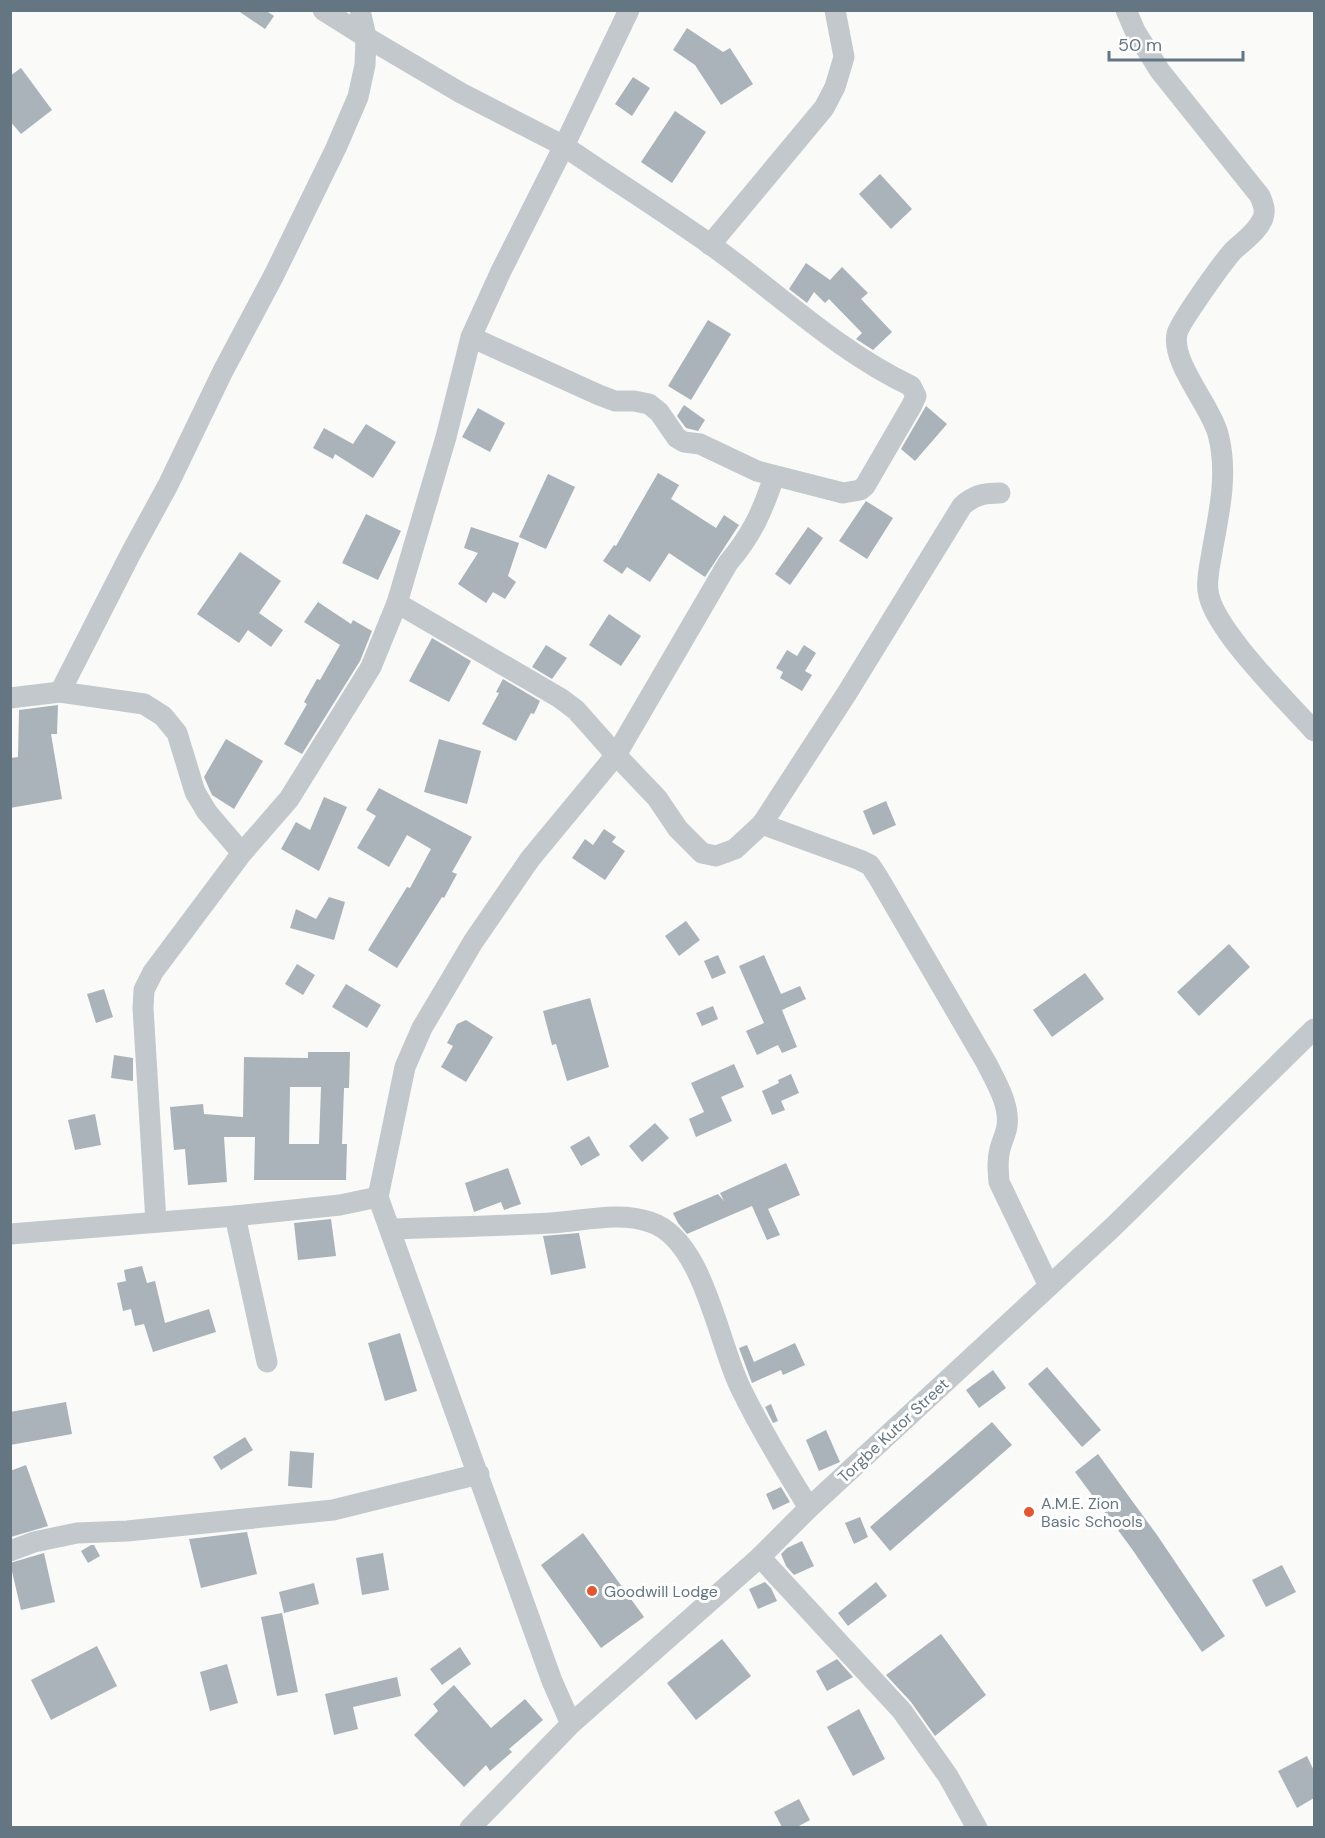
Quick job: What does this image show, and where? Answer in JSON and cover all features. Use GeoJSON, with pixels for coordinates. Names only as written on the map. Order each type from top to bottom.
{"type":"FeatureCollection","features":[{"type":"Feature","properties":{"kind":"street"},"geometry":{"type":"LineString","coordinates":[[323,10],[461,93],[564,146],[710,245],[847,349],[892,377],[912,386],[916,396],[865,486],[860,490],[843,493],[774,477],[700,444],[684,442],[676,438],[659,412],[649,404],[615,401],[599,395],[471,337]]}},
{"type":"Feature","properties":{"kind":"street"},"geometry":{"type":"LineString","coordinates":[[60,692],[168,485],[336,148],[357,97],[364,65],[366,37],[360,10]]}},
{"type":"Feature","properties":{"kind":"street"},"geometry":{"type":"LineString","coordinates":[[156,1222],[142,1008],[144,990],[153,972],[242,853],[289,799],[371,667],[397,603],[446,437],[471,337],[629,10]]}},
{"type":"Feature","properties":{"kind":"street"},"geometry":{"type":"LineString","coordinates":[[710,245],[824,108],[835,87],[844,57],[835,10]]}},
{"type":"Feature","properties":{"kind":"street"},"geometry":{"type":"LineString","coordinates":[[1126,10],[1135,31],[1160,71],[1260,196],[1264,206],[1264,216],[1260,226],[1231,253],[1183,320],[1177,333],[1176,343],[1181,360],[1218,432],[1223,464],[1222,502],[1209,569],[1208,591],[1212,606],[1235,642],[1314,731]]}},
{"type":"Feature","properties":{"kind":"street"},"geometry":{"type":"LineString","coordinates":[[571,1724],[552,1681],[378,1197],[405,1067],[422,1028],[473,942],[530,859],[616,755],[728,563],[744,544],[760,517],[774,477]]}},
{"type":"Feature","properties":{"kind":"street"},"geometry":{"type":"LineString","coordinates":[[397,603],[560,698],[576,710],[657,798],[678,829],[702,853],[716,856],[735,849],[762,824],[847,693],[962,506],[983,493],[1000,493]]}},
{"type":"Feature","properties":{"kind":"street"},"geometry":{"type":"LineString","coordinates":[[10,698],[60,692],[144,704],[163,716],[177,733],[195,792],[207,812],[242,853]]}},
{"type":"Feature","properties":{"kind":"street"},"geometry":{"type":"LineString","coordinates":[[762,824],[860,860],[870,865],[878,877],[1000,1090],[1006,1109],[1007,1125],[997,1167],[999,1182],[1049,1286]]}},
{"type":"Feature","properties":{"kind":"street","name":"Torgbe Kutor Street"},"geometry":{"type":"LineString","coordinates":[[470,1827],[571,1724],[760,1557],[809,1508],[1113,1227],[1314,1029]]}},
{"type":"Feature","properties":{"kind":"street"},"geometry":{"type":"LineString","coordinates":[[10,1234],[235,1216],[340,1205],[378,1197]]}},
{"type":"Feature","properties":{"kind":"street"},"geometry":{"type":"LineString","coordinates":[[235,1216],[267,1362]]}},
{"type":"Feature","properties":{"kind":"street"},"geometry":{"type":"LineString","coordinates":[[391,1230],[550,1223],[627,1216],[652,1222],[671,1233],[684,1248],[703,1284],[740,1386],[764,1433],[809,1508]]}},
{"type":"Feature","properties":{"kind":"street"},"geometry":{"type":"LineString","coordinates":[[10,1551],[34,1542],[77,1533],[127,1531],[333,1510],[479,1474]]}},
{"type":"Feature","properties":{"kind":"street"},"geometry":{"type":"LineString","coordinates":[[760,1557],[902,1711],[948,1776],[977,1827]]}},
{"type":"Feature","properties":{"kind":"building"},"geometry":{"type":"Polygon","coordinates":[[[237,10],[265,10],[274,16],[265,29],[237,10]]]}},
{"type":"Feature","properties":{"kind":"building"},"geometry":{"type":"Polygon","coordinates":[[[687,28],[723,52],[730,48],[753,84],[721,105],[695,65],[673,50],[687,28]]]}},
{"type":"Feature","properties":{"kind":"building"},"geometry":{"type":"Polygon","coordinates":[[[21,68],[52,110],[21,134],[10,121],[10,76],[21,68]]]}},
{"type":"Feature","properties":{"kind":"building"},"geometry":{"type":"Polygon","coordinates":[[[633,77],[650,88],[632,116],[615,104],[633,77]]]}},
{"type":"Feature","properties":{"kind":"building"},"geometry":{"type":"Polygon","coordinates":[[[675,111],[706,132],[672,183],[641,162],[675,111]]]}},
{"type":"Feature","properties":{"kind":"building"},"geometry":{"type":"Polygon","coordinates":[[[880,174],[912,209],[891,229],[859,194],[880,174]]]}},
{"type":"Feature","properties":{"kind":"building"},"geometry":{"type":"Polygon","coordinates":[[[806,263],[830,280],[842,267],[868,293],[861,299],[892,332],[873,350],[856,339],[862,333],[829,299],[825,303],[814,292],[807,303],[789,289],[806,263]]]}},
{"type":"Feature","properties":{"kind":"building"},"geometry":{"type":"Polygon","coordinates":[[[708,320],[731,334],[691,400],[668,386],[708,320]]]}},
{"type":"Feature","properties":{"kind":"building"},"geometry":{"type":"Polygon","coordinates":[[[684,405],[705,420],[698,431],[686,428],[677,416],[684,405]]]}},
{"type":"Feature","properties":{"kind":"building"},"geometry":{"type":"Polygon","coordinates":[[[926,406],[947,424],[915,461],[901,449],[926,406]]]}},
{"type":"Feature","properties":{"kind":"building"},"geometry":{"type":"Polygon","coordinates":[[[478,408],[505,423],[490,452],[462,437],[478,408]]]}},
{"type":"Feature","properties":{"kind":"building"},"geometry":{"type":"Polygon","coordinates":[[[366,424],[396,442],[373,478],[335,454],[333,459],[313,448],[324,428],[353,444],[366,424]]]}},
{"type":"Feature","properties":{"kind":"building"},"geometry":{"type":"Polygon","coordinates":[[[658,473],[679,485],[671,499],[716,528],[724,515],[739,525],[705,577],[669,553],[650,582],[627,567],[622,574],[603,561],[614,545],[616,546],[658,473]]]}},
{"type":"Feature","properties":{"kind":"building"},"geometry":{"type":"Polygon","coordinates":[[[548,474],[575,487],[546,549],[519,537],[548,474]]]}},
{"type":"Feature","properties":{"kind":"building"},"geometry":{"type":"Polygon","coordinates":[[[866,501],[893,518],[867,559],[839,541],[866,501]]]}},
{"type":"Feature","properties":{"kind":"building"},"geometry":{"type":"Polygon","coordinates":[[[366,514],[401,531],[378,580],[342,563],[366,514]]]}},
{"type":"Feature","properties":{"kind":"building"},"geometry":{"type":"Polygon","coordinates":[[[471,527],[519,543],[508,576],[516,582],[505,599],[493,592],[486,603],[458,584],[478,553],[464,548],[471,527]]]}},
{"type":"Feature","properties":{"kind":"building"},"geometry":{"type":"Polygon","coordinates":[[[808,527],[823,538],[790,585],[775,574],[808,527]]]}},
{"type":"Feature","properties":{"kind":"building"},"geometry":{"type":"Polygon","coordinates":[[[240,552],[281,581],[259,613],[283,630],[271,647],[248,630],[239,643],[197,614],[240,552]]]}},
{"type":"Feature","properties":{"kind":"building"},"geometry":{"type":"Polygon","coordinates":[[[318,602],[351,624],[353,620],[372,631],[360,661],[302,754],[284,744],[307,704],[304,702],[317,679],[320,680],[340,645],[304,622],[318,602]]]}},
{"type":"Feature","properties":{"kind":"building"},"geometry":{"type":"Polygon","coordinates":[[[609,614],[641,636],[621,666],[589,645],[609,614]]]}},
{"type":"Feature","properties":{"kind":"building"},"geometry":{"type":"Polygon","coordinates":[[[432,638],[471,661],[449,702],[409,681],[432,638]]]}},
{"type":"Feature","properties":{"kind":"building"},"geometry":{"type":"Polygon","coordinates":[[[546,645],[567,658],[552,679],[532,667],[546,645]]]}},
{"type":"Feature","properties":{"kind":"building"},"geometry":{"type":"Polygon","coordinates":[[[804,645],[816,653],[805,671],[812,675],[802,691],[780,678],[783,672],[776,668],[787,650],[797,656],[804,645]]]}},
{"type":"Feature","properties":{"kind":"building"},"geometry":{"type":"Polygon","coordinates":[[[503,679],[540,701],[516,741],[482,724],[499,693],[496,692],[503,679]]]}},
{"type":"Feature","properties":{"kind":"building"},"geometry":{"type":"Polygon","coordinates":[[[58,705],[57,734],[51,734],[62,799],[10,808],[10,758],[18,757],[19,710],[58,705]]]}},
{"type":"Feature","properties":{"kind":"building"},"geometry":{"type":"Polygon","coordinates":[[[226,739],[263,761],[234,809],[212,795],[204,777],[226,739]]]}},
{"type":"Feature","properties":{"kind":"building"},"geometry":{"type":"Polygon","coordinates":[[[439,739],[481,751],[467,804],[424,792],[439,739]]]}},
{"type":"Feature","properties":{"kind":"building"},"geometry":{"type":"Polygon","coordinates":[[[379,788],[472,837],[452,872],[457,874],[444,898],[442,897],[397,968],[368,950],[407,887],[410,888],[431,849],[407,835],[389,867],[357,848],[376,816],[366,810],[379,788]]]}},
{"type":"Feature","properties":{"kind":"building"},"geometry":{"type":"Polygon","coordinates":[[[324,797],[347,807],[319,871],[281,849],[296,822],[310,830],[324,797]]]}},
{"type":"Feature","properties":{"kind":"building"},"geometry":{"type":"Polygon","coordinates":[[[886,801],[896,825],[873,835],[863,811],[886,801]]]}},
{"type":"Feature","properties":{"kind":"building"},"geometry":{"type":"Polygon","coordinates":[[[604,829],[616,837],[612,842],[625,851],[605,880],[572,858],[585,839],[593,845],[604,829]]]}},
{"type":"Feature","properties":{"kind":"building"},"geometry":{"type":"Polygon","coordinates":[[[329,897],[345,902],[334,940],[290,928],[296,909],[316,919],[329,897]]]}},
{"type":"Feature","properties":{"kind":"building"},"geometry":{"type":"Polygon","coordinates":[[[686,921],[700,940],[679,956],[665,936],[686,921]]]}},
{"type":"Feature","properties":{"kind":"building"},"geometry":{"type":"Polygon","coordinates":[[[1229,944],[1250,967],[1199,1016],[1177,992],[1229,944]]]}},
{"type":"Feature","properties":{"kind":"building"},"geometry":{"type":"Polygon","coordinates":[[[718,955],[726,973],[712,979],[704,961],[718,955]]]}},
{"type":"Feature","properties":{"kind":"building"},"geometry":{"type":"Polygon","coordinates":[[[764,955],[781,994],[800,986],[806,999],[782,1010],[797,1047],[782,1053],[778,1045],[757,1055],[746,1031],[764,1023],[739,966],[764,955]]]}},
{"type":"Feature","properties":{"kind":"building"},"geometry":{"type":"Polygon","coordinates":[[[297,964],[315,975],[303,995],[285,984],[297,964]]]}},
{"type":"Feature","properties":{"kind":"building"},"geometry":{"type":"Polygon","coordinates":[[[1085,973],[1104,999],[1052,1037],[1033,1010],[1085,973]]]}},
{"type":"Feature","properties":{"kind":"building"},"geometry":{"type":"Polygon","coordinates":[[[346,984],[381,1005],[367,1028],[332,1007],[346,984]]]}},
{"type":"Feature","properties":{"kind":"building"},"geometry":{"type":"Polygon","coordinates":[[[104,989],[113,1017],[96,1023],[87,994],[104,989]]]}},
{"type":"Feature","properties":{"kind":"building"},"geometry":{"type":"Polygon","coordinates":[[[590,998],[609,1067],[567,1081],[556,1044],[552,1045],[543,1011],[590,998]]]}},
{"type":"Feature","properties":{"kind":"building"},"geometry":{"type":"Polygon","coordinates":[[[713,1006],[718,1019],[702,1026],[696,1013],[713,1006]]]}},
{"type":"Feature","properties":{"kind":"building"},"geometry":{"type":"Polygon","coordinates":[[[466,1020],[493,1037],[466,1082],[441,1067],[453,1046],[447,1043],[457,1024],[466,1020]]]}},
{"type":"Feature","properties":{"kind":"building"},"geometry":{"type":"Polygon","coordinates":[[[308,1052],[350,1052],[349,1088],[344,1088],[342,1144],[347,1144],[346,1180],[254,1180],[255,1137],[224,1137],[227,1182],[188,1185],[185,1149],[174,1150],[170,1107],[203,1104],[204,1114],[243,1117],[244,1057],[308,1058],[308,1052]],[[290,1087],[289,1144],[319,1144],[321,1087],[290,1087]]]}},
{"type":"Feature","properties":{"kind":"building"},"geometry":{"type":"Polygon","coordinates":[[[114,1055],[133,1058],[133,1081],[111,1078],[114,1055]]]}},
{"type":"Feature","properties":{"kind":"building"},"geometry":{"type":"Polygon","coordinates":[[[734,1064],[744,1087],[721,1097],[732,1121],[696,1137],[689,1119],[704,1112],[691,1083],[734,1064]]]}},
{"type":"Feature","properties":{"kind":"building"},"geometry":{"type":"Polygon","coordinates":[[[791,1074],[799,1093],[781,1101],[785,1110],[772,1115],[762,1091],[791,1074]]]}},
{"type":"Feature","properties":{"kind":"building"},"geometry":{"type":"Polygon","coordinates":[[[95,1114],[101,1145],[75,1150],[68,1120],[95,1114]]]}},
{"type":"Feature","properties":{"kind":"building"},"geometry":{"type":"Polygon","coordinates":[[[655,1123],[669,1138],[642,1162],[629,1146],[655,1123]]]}},
{"type":"Feature","properties":{"kind":"building"},"geometry":{"type":"Polygon","coordinates":[[[589,1136],[600,1155],[581,1166],[570,1147],[589,1136]]]}},
{"type":"Feature","properties":{"kind":"building"},"geometry":{"type":"Polygon","coordinates":[[[786,1163],[800,1195],[768,1209],[780,1235],[767,1240],[752,1206],[687,1234],[673,1213],[718,1194],[724,1201],[720,1193],[786,1163]]]}},
{"type":"Feature","properties":{"kind":"building"},"geometry":{"type":"Polygon","coordinates":[[[508,1168],[521,1204],[504,1210],[501,1202],[474,1212],[465,1183],[508,1168]]]}},
{"type":"Feature","properties":{"kind":"building"},"geometry":{"type":"Polygon","coordinates":[[[331,1219],[336,1256],[298,1260],[294,1223],[331,1219]]]}},
{"type":"Feature","properties":{"kind":"building"},"geometry":{"type":"Polygon","coordinates":[[[579,1233],[586,1268],[551,1275],[543,1236],[579,1233]]]}},
{"type":"Feature","properties":{"kind":"building"},"geometry":{"type":"Polygon","coordinates":[[[142,1266],[147,1283],[155,1281],[165,1323],[209,1309],[216,1332],[153,1352],[144,1324],[135,1326],[131,1309],[123,1311],[117,1283],[126,1281],[124,1270],[142,1266]]]}},
{"type":"Feature","properties":{"kind":"building"},"geometry":{"type":"Polygon","coordinates":[[[400,1333],[417,1391],[385,1401],[368,1343],[400,1333]]]}},
{"type":"Feature","properties":{"kind":"building"},"geometry":{"type":"Polygon","coordinates":[[[795,1343],[805,1365],[783,1375],[781,1370],[752,1383],[739,1348],[747,1345],[754,1362],[795,1343]]]}},
{"type":"Feature","properties":{"kind":"building"},"geometry":{"type":"Polygon","coordinates":[[[1047,1367],[1101,1430],[1082,1447],[1028,1384],[1047,1367]]]}},
{"type":"Feature","properties":{"kind":"building"},"geometry":{"type":"Polygon","coordinates":[[[993,1370],[1006,1388],[979,1408],[966,1390],[993,1370]]]}},
{"type":"Feature","properties":{"kind":"building"},"geometry":{"type":"Polygon","coordinates":[[[66,1402],[72,1434],[10,1445],[10,1412],[66,1402]]]}},
{"type":"Feature","properties":{"kind":"building"},"geometry":{"type":"Polygon","coordinates":[[[771,1404],[778,1421],[773,1423],[765,1407],[771,1404]]]}},
{"type":"Feature","properties":{"kind":"building"},"geometry":{"type":"Polygon","coordinates":[[[992,1422],[1012,1445],[890,1551],[870,1527],[992,1422]]]}},
{"type":"Feature","properties":{"kind":"building"},"geometry":{"type":"Polygon","coordinates":[[[826,1430],[840,1462],[819,1471],[806,1440],[826,1430]]]}},
{"type":"Feature","properties":{"kind":"building"},"geometry":{"type":"Polygon","coordinates":[[[245,1437],[253,1450],[221,1470],[213,1457],[245,1437]]]}},
{"type":"Feature","properties":{"kind":"building"},"geometry":{"type":"Polygon","coordinates":[[[290,1451],[314,1453],[312,1488],[288,1486],[290,1451]]]}},
{"type":"Feature","properties":{"kind":"building"},"geometry":{"type":"Polygon","coordinates":[[[1098,1454],[1157,1535],[1225,1636],[1202,1652],[1132,1549],[1075,1472],[1098,1454]]]}},
{"type":"Feature","properties":{"kind":"building"},"geometry":{"type":"Polygon","coordinates":[[[26,1465],[48,1526],[11,1537],[10,1471],[26,1465]]]}},
{"type":"Feature","properties":{"kind":"building"},"geometry":{"type":"Polygon","coordinates":[[[781,1487],[790,1502],[773,1510],[766,1494],[781,1487]]]}},
{"type":"Feature","properties":{"kind":"building"},"geometry":{"type":"Polygon","coordinates":[[[860,1517],[868,1537],[854,1544],[845,1523],[860,1517]]]}},
{"type":"Feature","properties":{"kind":"building"},"geometry":{"type":"Polygon","coordinates":[[[247,1532],[257,1574],[201,1588],[189,1539],[247,1532]]]}},
{"type":"Feature","properties":{"kind":"building","name":"Goodwill Lodge"},"geometry":{"type":"Polygon","coordinates":[[[583,1533],[644,1617],[601,1648],[541,1565],[583,1533]]]}},
{"type":"Feature","properties":{"kind":"building"},"geometry":{"type":"Polygon","coordinates":[[[802,1541],[814,1566],[794,1575],[786,1566],[781,1554],[787,1548],[802,1541]]]}},
{"type":"Feature","properties":{"kind":"building"},"geometry":{"type":"Polygon","coordinates":[[[94,1545],[100,1556],[88,1563],[81,1551],[94,1545]]]}},
{"type":"Feature","properties":{"kind":"building"},"geometry":{"type":"Polygon","coordinates":[[[44,1553],[55,1602],[21,1610],[10,1563],[44,1553]]]}},
{"type":"Feature","properties":{"kind":"building"},"geometry":{"type":"Polygon","coordinates":[[[383,1553],[389,1590],[362,1595],[356,1558],[383,1553]]]}},
{"type":"Feature","properties":{"kind":"building"},"geometry":{"type":"Polygon","coordinates":[[[1282,1565],[1296,1592],[1266,1607],[1252,1580],[1282,1565]]]}},
{"type":"Feature","properties":{"kind":"building"},"geometry":{"type":"Polygon","coordinates":[[[765,1582],[771,1588],[777,1601],[758,1609],[749,1589],[765,1582]]]}},
{"type":"Feature","properties":{"kind":"building"},"geometry":{"type":"Polygon","coordinates":[[[876,1582],[887,1596],[848,1626],[838,1613],[876,1582]]]}},
{"type":"Feature","properties":{"kind":"building"},"geometry":{"type":"Polygon","coordinates":[[[314,1583],[319,1604],[284,1613],[279,1592],[314,1583]]]}},
{"type":"Feature","properties":{"kind":"building"},"geometry":{"type":"Polygon","coordinates":[[[282,1613],[298,1692],[277,1696],[261,1617],[282,1613]]]}},
{"type":"Feature","properties":{"kind":"building"},"geometry":{"type":"Polygon","coordinates":[[[941,1634],[986,1695],[935,1736],[911,1702],[886,1675],[941,1634]]]}},
{"type":"Feature","properties":{"kind":"building"},"geometry":{"type":"Polygon","coordinates":[[[722,1639],[751,1676],[696,1720],[667,1683],[722,1639]]]}},
{"type":"Feature","properties":{"kind":"building"},"geometry":{"type":"Polygon","coordinates":[[[97,1646],[117,1686],[51,1720],[31,1680],[97,1646]]]}},
{"type":"Feature","properties":{"kind":"building"},"geometry":{"type":"Polygon","coordinates":[[[460,1647],[471,1664],[442,1685],[430,1669],[460,1647]]]}},
{"type":"Feature","properties":{"kind":"building"},"geometry":{"type":"Polygon","coordinates":[[[837,1659],[853,1677],[827,1691],[816,1671],[837,1659]]]}},
{"type":"Feature","properties":{"kind":"building"},"geometry":{"type":"Polygon","coordinates":[[[227,1664],[238,1703],[210,1711],[200,1672],[227,1664]]]}},
{"type":"Feature","properties":{"kind":"building"},"geometry":{"type":"Polygon","coordinates":[[[397,1677],[401,1696],[353,1707],[358,1729],[334,1735],[325,1694],[397,1677]]]}},
{"type":"Feature","properties":{"kind":"building"},"geometry":{"type":"Polygon","coordinates":[[[454,1685],[491,1728],[525,1699],[543,1720],[509,1749],[512,1752],[490,1771],[486,1765],[464,1787],[414,1735],[438,1711],[433,1704],[454,1685]]]}},
{"type":"Feature","properties":{"kind":"building"},"geometry":{"type":"Polygon","coordinates":[[[859,1709],[885,1759],[853,1776],[827,1727],[859,1709]]]}},
{"type":"Feature","properties":{"kind":"building"},"geometry":{"type":"Polygon","coordinates":[[[1307,1756],[1314,1771],[1314,1798],[1297,1808],[1278,1771],[1307,1756]]]}},
{"type":"Feature","properties":{"kind":"building"},"geometry":{"type":"Polygon","coordinates":[[[799,1799],[810,1820],[797,1827],[782,1827],[774,1812],[799,1799]]]}},
{"type":"Feature","properties":{"kind":"place","name":"A.M.E. Zion Basic Schools"},"geometry":{"type":"Point","coordinates":[1029,1512]}},
{"type":"Feature","properties":{"kind":"place","name":"Goodwill Lodge"},"geometry":{"type":"Point","coordinates":[592,1591]}}]}
